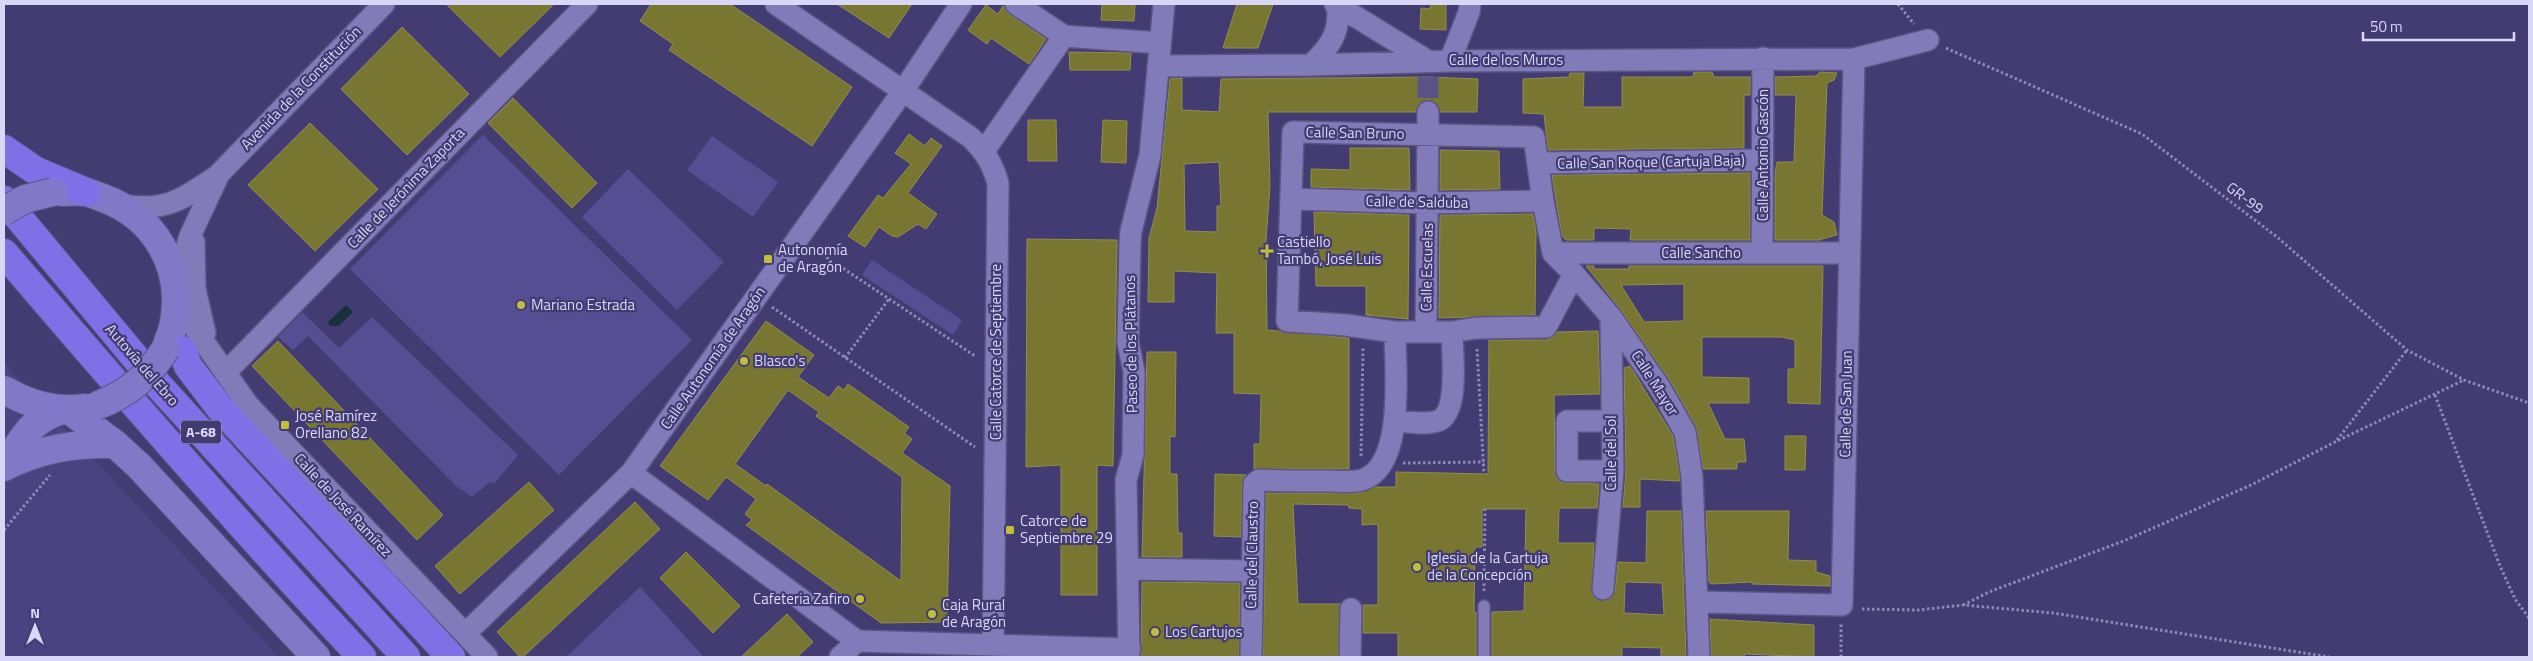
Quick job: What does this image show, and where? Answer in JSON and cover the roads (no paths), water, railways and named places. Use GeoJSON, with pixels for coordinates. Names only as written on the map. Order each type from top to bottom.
{"type":"FeatureCollection","features":[{"type":"Feature","properties":{"kind":"highway"},"geometry":{"type":"LineString","coordinates":[[4,149],[36,171],[86,192]]}},
{"type":"Feature","properties":{"kind":"highway","name":"Autovía del Ebro"},"geometry":{"type":"LineString","coordinates":[[4,200],[159,386],[406,657]]}},
{"type":"Feature","properties":{"kind":"highway","name":"A-68"},"geometry":{"type":"LineString","coordinates":[[4,253],[187,466],[362,657]]}},
{"type":"Feature","properties":{"kind":"highway"},"geometry":{"type":"LineString","coordinates":[[174,340],[188,366],[220,408],[451,657]]}},
{"type":"Feature","properties":{"kind":"street","name":"Avenida de la Constitución"},"geometry":{"type":"LineString","coordinates":[[122,205],[156,208],[168,205],[219,174],[384,4]]}},
{"type":"Feature","properties":{"kind":"street","name":"Calle de Jerónima Zaporta"},"geometry":{"type":"LineString","coordinates":[[220,365],[587,4]]}},
{"type":"Feature","properties":{"kind":"street","name":"Calle Catorce de Septiembre"},"geometry":{"type":"LineString","coordinates":[[776,4],[970,137],[984,151],[993,164],[998,182],[993,652]]}},
{"type":"Feature","properties":{"kind":"street","name":"Calle Autonomía de Aragón"},"geometry":{"type":"LineString","coordinates":[[465,634],[632,473],[903,91],[961,4]]}},
{"type":"Feature","properties":{"kind":"street"},"geometry":{"type":"LineString","coordinates":[[1016,4],[1064,36],[1160,43]]}},
{"type":"Feature","properties":{"kind":"street","name":"Paseo de los Plátanos"},"geometry":{"type":"LineString","coordinates":[[1129,653],[1126,480],[1132,455],[1134,372],[1128,342],[1130,244],[1131,231],[1150,155],[1164,4]]}},
{"type":"Feature","properties":{"kind":"street"},"geometry":{"type":"LineString","coordinates":[[1312,65],[1332,43],[1339,19],[1336,4]]}},
{"type":"Feature","properties":{"kind":"street"},"geometry":{"type":"LineString","coordinates":[[1336,4],[1428,69]]}},
{"type":"Feature","properties":{"kind":"street"},"geometry":{"type":"LineString","coordinates":[[1450,60],[1470,12],[1470,4]]}},
{"type":"Feature","properties":{"kind":"street"},"geometry":{"type":"LineString","coordinates":[[984,151],[1064,36]]}},
{"type":"Feature","properties":{"kind":"street","name":"Calle de los Muros"},"geometry":{"type":"LineString","coordinates":[[1158,66],[1312,65],[1428,69],[1450,60],[1854,59],[1928,40]]}},
{"type":"Feature","properties":{"kind":"street","name":"Calle Antonio Gascón"},"geometry":{"type":"LineString","coordinates":[[1762,253],[1763,58]]}},
{"type":"Feature","properties":{"kind":"street","name":"Calle de San Juan"},"geometry":{"type":"LineString","coordinates":[[1698,602],[1842,605],[1848,253],[1854,59]]}},
{"type":"Feature","properties":{"kind":"street","name":"Calle Escuelas"},"geometry":{"type":"LineString","coordinates":[[1426,332],[1428,112]]}},
{"type":"Feature","properties":{"kind":"street","name":"Calle San Bruno"},"geometry":{"type":"LineString","coordinates":[[1394,332],[1346,325],[1287,321],[1293,132],[1534,137],[1539,163]]}},
{"type":"Feature","properties":{"kind":"street","name":"Calle San Roque (Cartuja Baja)"},"geometry":{"type":"LineString","coordinates":[[1539,163],[1762,160]]}},
{"type":"Feature","properties":{"kind":"street"},"geometry":{"type":"LineString","coordinates":[[1539,163],[1543,201],[1553,253]]}},
{"type":"Feature","properties":{"kind":"street","name":"Avenida de la Constitución"},"geometry":{"type":"LineString","coordinates":[[176,290],[183,254],[197,219],[219,174]]}},
{"type":"Feature","properties":{"kind":"street"},"geometry":{"type":"LineString","coordinates":[[4,211],[25,199],[53,192],[86,192],[122,205],[143,221],[159,241],[170,264],[176,290],[174,340],[154,368],[138,385],[118,398],[96,406],[66,410],[46,415],[36,421],[4,467]]}},
{"type":"Feature","properties":{"kind":"street","name":"Calle de Salduba"},"geometry":{"type":"LineString","coordinates":[[1292,199],[1427,203],[1543,201]]}},
{"type":"Feature","properties":{"kind":"street","name":"Avenida de la Constitución"},"geometry":{"type":"LineString","coordinates":[[197,219],[194,250],[195,289],[205,335],[220,365]]}},
{"type":"Feature","properties":{"kind":"street","name":"Calle Sancho"},"geometry":{"type":"LineString","coordinates":[[1553,253],[1848,253]]}},
{"type":"Feature","properties":{"kind":"street","name":"Calle Mayor"},"geometry":{"type":"LineString","coordinates":[[1553,253],[1611,317],[1660,388],[1685,432],[1692,477],[1699,657]]}},
{"type":"Feature","properties":{"kind":"street"},"geometry":{"type":"LineString","coordinates":[[1452,332],[1452,400],[1447,414],[1435,422],[1394,421],[1394,332],[1452,332],[1476,328],[1546,327],[1574,274]]}},
{"type":"Feature","properties":{"kind":"street","name":"Calle de José Ramírez"},"geometry":{"type":"LineString","coordinates":[[176,290],[220,365],[248,405],[487,657]]}},
{"type":"Feature","properties":{"kind":"street","name":"Calle del Sol"},"geometry":{"type":"LineString","coordinates":[[1603,589],[1614,471],[1611,421],[1611,317]]}},
{"type":"Feature","properties":{"kind":"street"},"geometry":{"type":"LineString","coordinates":[[4,390],[32,404],[66,410],[115,444],[139,466],[316,657]]}},
{"type":"Feature","properties":{"kind":"street","name":"Calle del Claustro"},"geometry":{"type":"LineString","coordinates":[[1251,657],[1254,484],[1259,480],[1354,482],[1370,477],[1386,456],[1393,434],[1394,421]]}},
{"type":"Feature","properties":{"kind":"street"},"geometry":{"type":"LineString","coordinates":[[1611,421],[1567,421],[1567,471],[1614,471]]}},
{"type":"Feature","properties":{"kind":"street"},"geometry":{"type":"LineString","coordinates":[[4,467],[27,456],[74,444],[115,444]]}},
{"type":"Feature","properties":{"kind":"street"},"geometry":{"type":"LineString","coordinates":[[632,473],[858,641],[993,652],[1129,653]]}},
{"type":"Feature","properties":{"kind":"street"},"geometry":{"type":"LineString","coordinates":[[1128,570],[1252,571]]}},
{"type":"Feature","properties":{"kind":"street"},"geometry":{"type":"LineString","coordinates":[[1350,657],[1351,609]]}},
{"type":"Feature","properties":{"kind":"street"},"geometry":{"type":"LineString","coordinates":[[840,657],[858,641]]}},
{"type":"Feature","properties":{"kind":"lane"},"geometry":{"type":"LineString","coordinates":[[1484,606],[1484,657]]}},
{"type":"Feature","properties":{"kind":"water"},"geometry":{"type":"Polygon","coordinates":[[[346,305],[353,312],[339,326],[330,326],[328,322],[346,305]]]}},
{"type":"Feature","properties":{"kind":"tunnel"},"geometry":{"type":"LineString","coordinates":[[1428,77],[1428,112]]}},
{"type":"Feature","properties":{"kind":"place","name":"Castiello Tambó, José Luis"},"geometry":{"type":"Point","coordinates":[1267,251]}},
{"type":"Feature","properties":{"kind":"place","name":"Autonomía de Aragón"},"geometry":{"type":"Point","coordinates":[768,259]}},
{"type":"Feature","properties":{"kind":"place","name":"Mariano Estrada"},"geometry":{"type":"Point","coordinates":[521,305]}},
{"type":"Feature","properties":{"kind":"place","name":"Blasco's"},"geometry":{"type":"Point","coordinates":[744,361]}},
{"type":"Feature","properties":{"kind":"place","name":"José Ramírez Orellano 82"},"geometry":{"type":"Point","coordinates":[285,425]}},
{"type":"Feature","properties":{"kind":"place","name":"Catorce de Septiembre 29"},"geometry":{"type":"Point","coordinates":[1010,530]}},
{"type":"Feature","properties":{"kind":"place","name":"Iglesia de la Cartuja de la Concepción"},"geometry":{"type":"Point","coordinates":[1417,567]}},
{"type":"Feature","properties":{"kind":"place","name":"Cafeteria Zafiro"},"geometry":{"type":"Point","coordinates":[860,599]}},
{"type":"Feature","properties":{"kind":"place","name":"Caja Rural de Aragón"},"geometry":{"type":"Point","coordinates":[932,614]}},
{"type":"Feature","properties":{"kind":"place","name":"Los Cartujos"},"geometry":{"type":"Point","coordinates":[1155,632]}}]}
